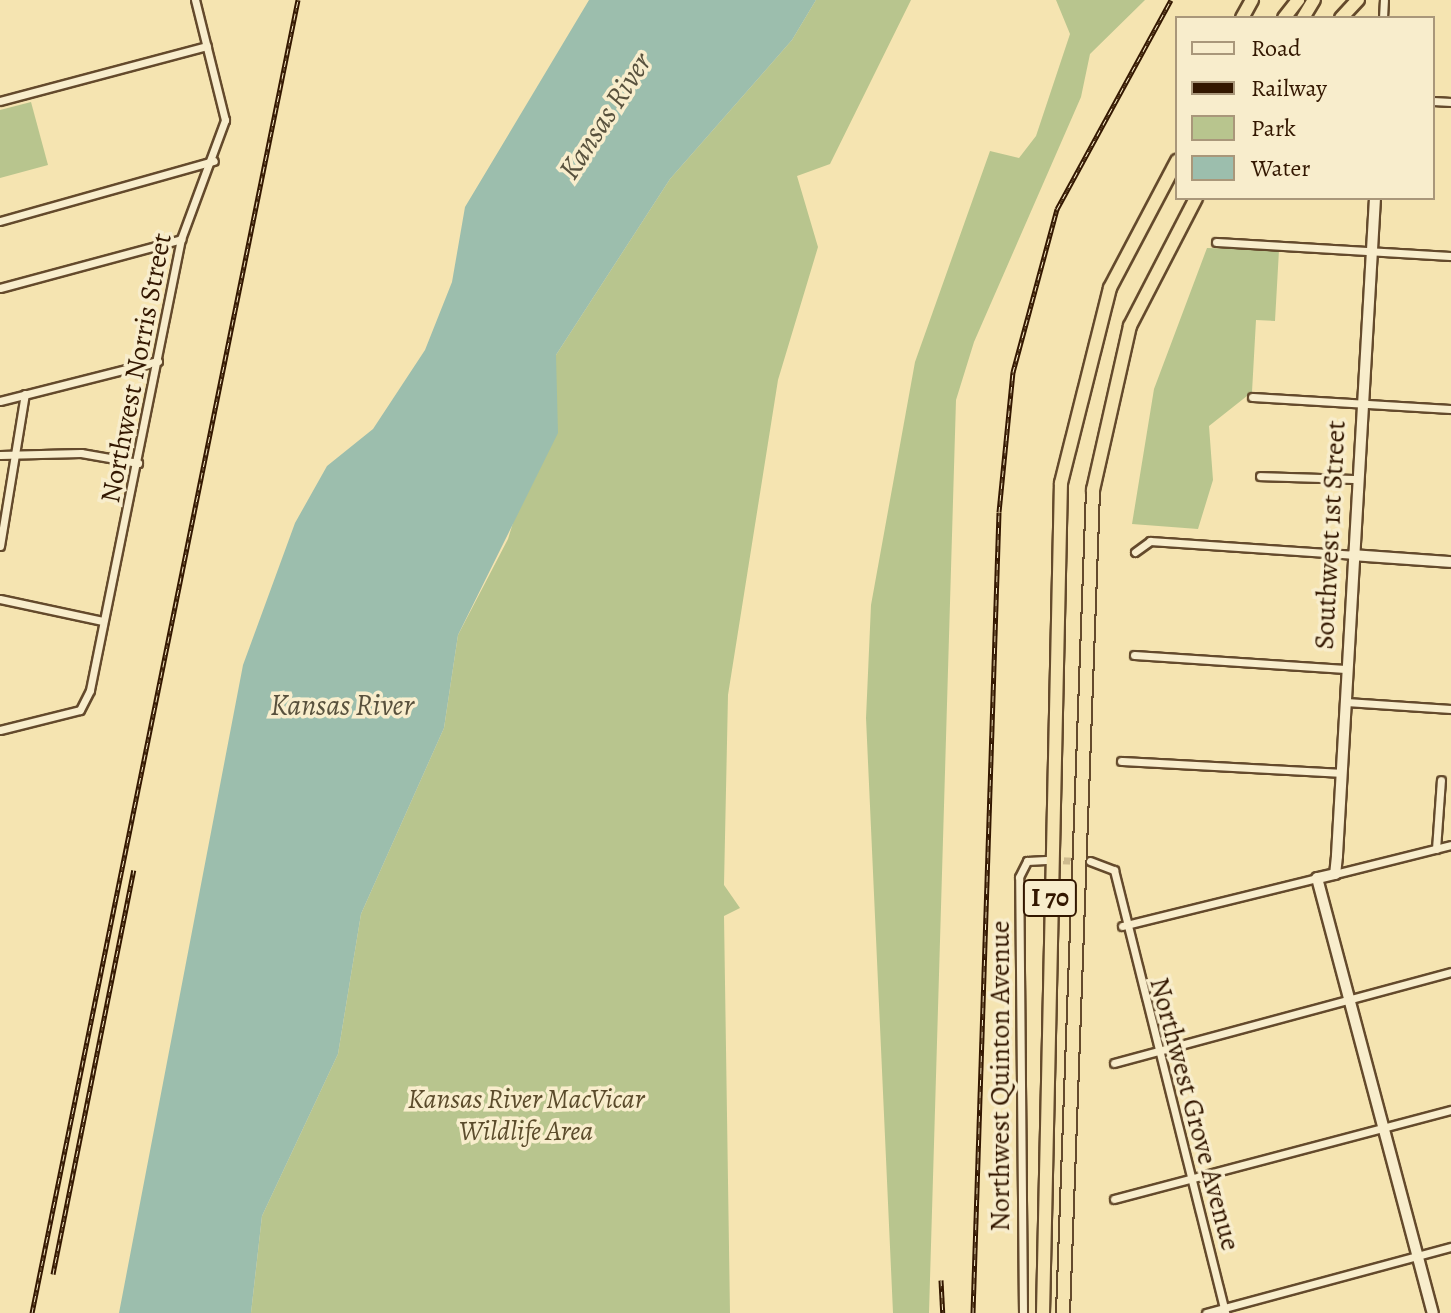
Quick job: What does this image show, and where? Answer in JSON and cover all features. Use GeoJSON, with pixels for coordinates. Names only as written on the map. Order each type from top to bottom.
{"type":"FeatureCollection","features":[{"type":"Feature","properties":{"kind":"highway"},"geometry":{"type":"LineString","coordinates":[[1286,16],[1298,0]]}},
{"type":"Feature","properties":{"kind":"highway"},"geometry":{"type":"LineString","coordinates":[[1343,16],[1358,0]]}},
{"type":"Feature","properties":{"kind":"highway"},"geometry":{"type":"LineString","coordinates":[[1140,224],[1175,151]]}},
{"type":"Feature","properties":{"kind":"highway","name":"I 70"},"geometry":{"type":"LineString","coordinates":[[1043,1313],[1056,538],[1074,409],[1110,288],[1140,224],[1175,164]]}},
{"type":"Feature","properties":{"kind":"highway","name":"I 70"},"geometry":{"type":"LineString","coordinates":[[1063,1313],[1093,490],[1130,326],[1195,200]]}},
{"type":"Feature","properties":{"kind":"street","name":"Northwest Norris Street"},"geometry":{"type":"LineString","coordinates":[[0,730],[86,704],[138,463],[181,239],[214,161],[225,120],[195,0]]}},
{"type":"Feature","properties":{"kind":"street"},"geometry":{"type":"LineString","coordinates":[[0,101],[207,46]]}},
{"type":"Feature","properties":{"kind":"street"},"geometry":{"type":"LineString","coordinates":[[0,221],[214,161]]}},
{"type":"Feature","properties":{"kind":"street","name":"Southwest 1st Street"},"geometry":{"type":"LineString","coordinates":[[1335,874],[1375,200]]}},
{"type":"Feature","properties":{"kind":"street"},"geometry":{"type":"LineString","coordinates":[[0,288],[181,239]]}},
{"type":"Feature","properties":{"kind":"street"},"geometry":{"type":"LineString","coordinates":[[1216,242],[1451,256]]}},
{"type":"Feature","properties":{"kind":"street"},"geometry":{"type":"LineString","coordinates":[[0,401],[158,361]]}},
{"type":"Feature","properties":{"kind":"street"},"geometry":{"type":"LineString","coordinates":[[0,546],[25,394]]}},
{"type":"Feature","properties":{"kind":"street"},"geometry":{"type":"LineString","coordinates":[[1252,397],[1451,409]]}},
{"type":"Feature","properties":{"kind":"street"},"geometry":{"type":"LineString","coordinates":[[0,455],[16,452],[138,463]]}},
{"type":"Feature","properties":{"kind":"street"},"geometry":{"type":"LineString","coordinates":[[1260,476],[1358,479]]}},
{"type":"Feature","properties":{"kind":"street"},"geometry":{"type":"LineString","coordinates":[[1135,552],[1150,541],[1451,562]]}},
{"type":"Feature","properties":{"kind":"street"},"geometry":{"type":"LineString","coordinates":[[0,599],[103,621]]}},
{"type":"Feature","properties":{"kind":"street"},"geometry":{"type":"LineString","coordinates":[[1134,655],[1346,669]]}},
{"type":"Feature","properties":{"kind":"street"},"geometry":{"type":"LineString","coordinates":[[1346,702],[1451,709]]}},
{"type":"Feature","properties":{"kind":"street"},"geometry":{"type":"LineString","coordinates":[[1121,761],[1340,773]]}},
{"type":"Feature","properties":{"kind":"street"},"geometry":{"type":"LineString","coordinates":[[1436,849],[1441,780]]}},
{"type":"Feature","properties":{"kind":"street"},"geometry":{"type":"LineString","coordinates":[[1090,861],[1114,870],[1122,926],[1451,845]]}},
{"type":"Feature","properties":{"kind":"street","name":"Northwest Quinton Avenue"},"geometry":{"type":"LineString","coordinates":[[1023,1313],[1019,877],[1027,861],[1046,860]]}},
{"type":"Feature","properties":{"kind":"street"},"geometry":{"type":"LineString","coordinates":[[1317,878],[1433,1313]]}},
{"type":"Feature","properties":{"kind":"street","name":"Northwest Grove Avenue"},"geometry":{"type":"LineString","coordinates":[[1122,926],[1224,1310]]}},
{"type":"Feature","properties":{"kind":"street"},"geometry":{"type":"LineString","coordinates":[[1114,1063],[1451,972]]}},
{"type":"Feature","properties":{"kind":"street"},"geometry":{"type":"LineString","coordinates":[[1114,1199],[1451,1110]]}},
{"type":"Feature","properties":{"kind":"street"},"geometry":{"type":"LineString","coordinates":[[1206,1313],[1451,1247]]}},
{"type":"Feature","properties":{"kind":"green space","name":"Kansas River MacVicar Wildlife Area"},"geometry":{"type":"Polygon","coordinates":[[[816,0],[911,0],[830,164],[797,176],[818,247],[778,380],[728,695],[724,885],[740,908],[724,916],[730,1313],[251,1313],[262,1216],[338,1054],[361,914],[444,728],[458,635],[508,539],[556,383],[556,355],[670,179],[792,40],[816,0]]]}},
{"type":"Feature","properties":{"kind":"green space"},"geometry":{"type":"Polygon","coordinates":[[[1056,0],[1145,0],[1090,54],[1081,97],[974,342],[956,400],[929,1313],[893,1313],[866,718],[871,605],[915,362],[990,151],[1019,158],[1036,136],[1070,34],[1056,0]]]}},
{"type":"Feature","properties":{"kind":"green space"},"geometry":{"type":"Polygon","coordinates":[[[31,102],[48,165],[0,178],[0,110],[31,102]]]}},
{"type":"Feature","properties":{"kind":"green space"},"geometry":{"type":"Polygon","coordinates":[[[1207,248],[1279,250],[1275,321],[1256,320],[1252,392],[1209,426],[1213,480],[1198,529],[1132,524],[1154,389],[1207,248]]]}},
{"type":"Feature","properties":{"kind":"water","name":"Kansas River"},"geometry":{"type":"Polygon","coordinates":[[[589,0],[816,0],[792,40],[670,179],[556,355],[558,433],[458,635],[444,728],[361,914],[338,1054],[262,1216],[251,1313],[119,1313],[243,665],[295,523],[327,466],[373,429],[425,350],[452,282],[465,207],[589,0]]]}},
{"type":"Feature","properties":{"kind":"tunnel"},"geometry":{"type":"LineString","coordinates":[[1053,860],[1090,861]]}},
{"type":"Feature","properties":{"kind":"railway"},"geometry":{"type":"LineString","coordinates":[[32,1313],[298,0]]}},
{"type":"Feature","properties":{"kind":"railway"},"geometry":{"type":"LineString","coordinates":[[973,1313],[999,512],[1013,372],[1057,209],[1171,0]]}},
{"type":"Feature","properties":{"kind":"railway"},"geometry":{"type":"LineString","coordinates":[[53,1274],[134,870]]}},
{"type":"Feature","properties":{"kind":"railway"},"geometry":{"type":"LineString","coordinates":[[941,1280],[943,1313]]}}]}
